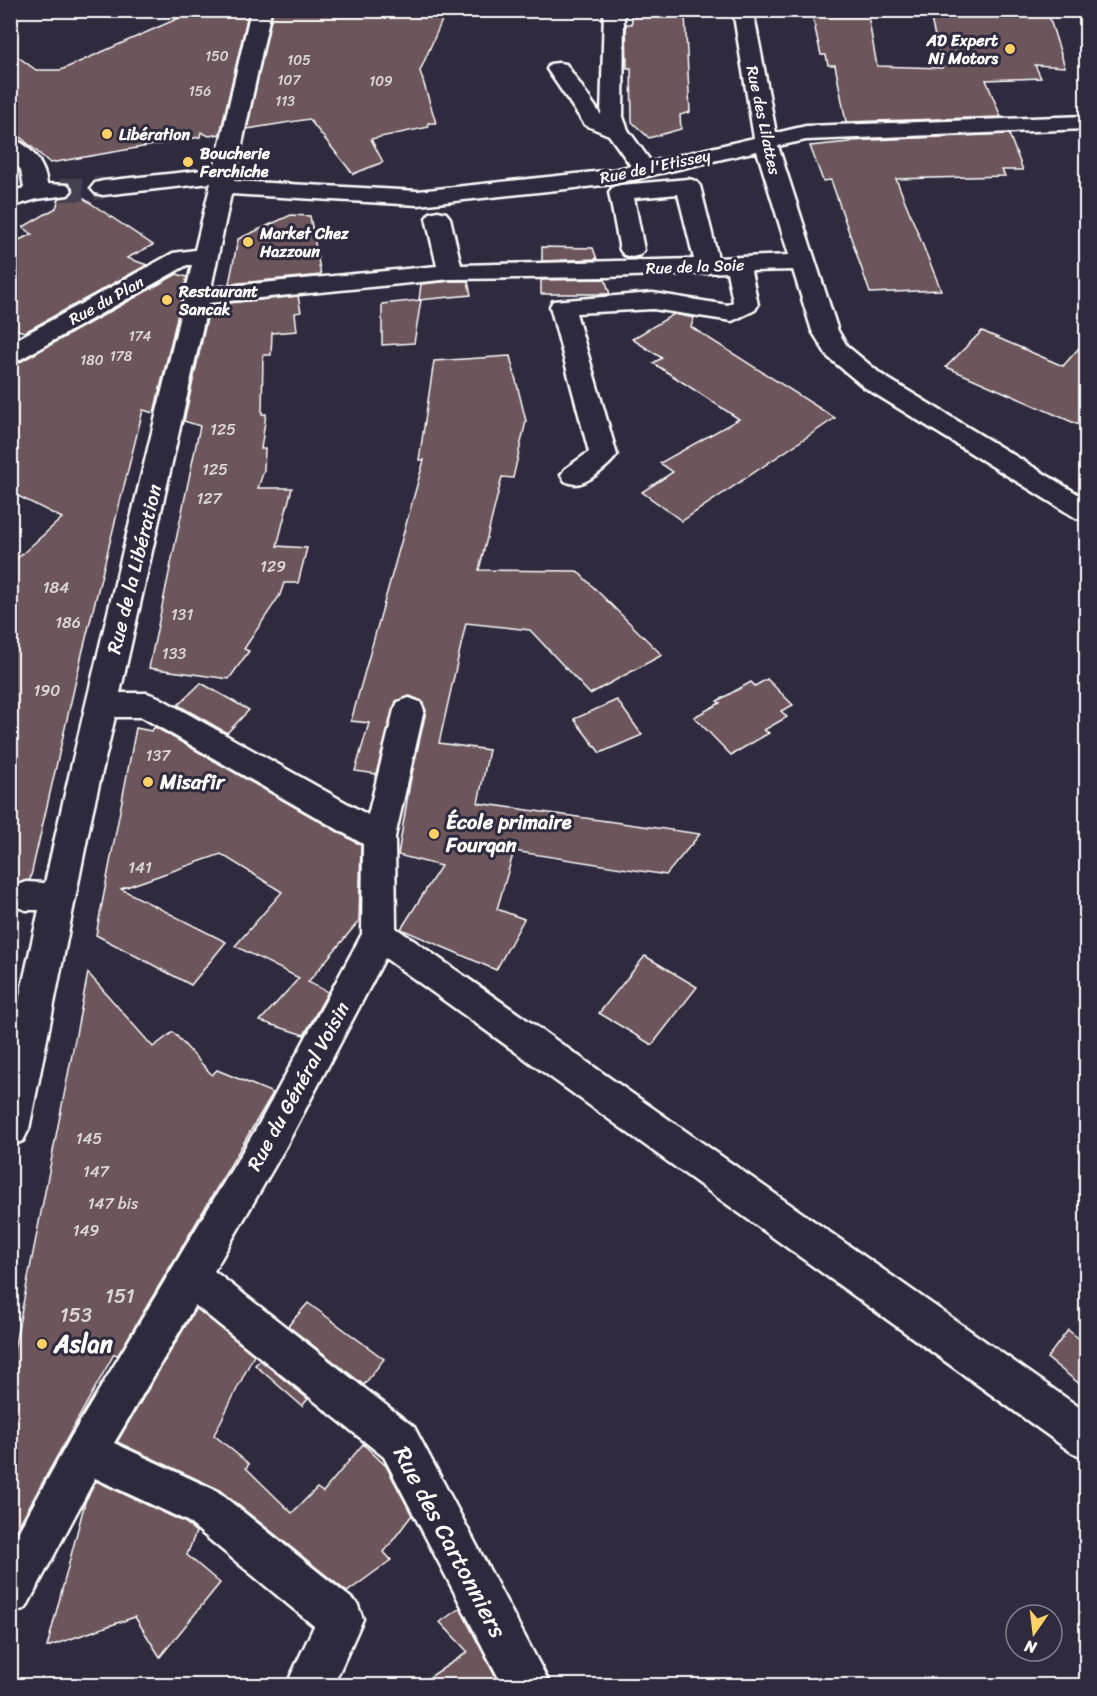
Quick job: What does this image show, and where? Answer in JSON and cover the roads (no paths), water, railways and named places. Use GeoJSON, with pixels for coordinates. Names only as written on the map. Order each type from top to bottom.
{"type":"FeatureCollection","features":[{"type":"Feature","properties":{"kind":"street","name":"Rue de la Libération"},"geometry":{"type":"LineString","coordinates":[[10,1130],[42,897],[100,705],[163,447],[261,10]]}},
{"type":"Feature","properties":{"kind":"street"},"geometry":{"type":"LineString","coordinates":[[615,10],[612,117],[617,130],[645,170]]}},
{"type":"Feature","properties":{"kind":"street","name":"Rue des Lilattes"},"geometry":{"type":"LineString","coordinates":[[743,10],[766,142],[802,262]]}},
{"type":"Feature","properties":{"kind":"street"},"geometry":{"type":"LineString","coordinates":[[558,69],[593,120],[617,130]]}},
{"type":"Feature","properties":{"kind":"street","name":"Rue de l'Etissey"},"geometry":{"type":"LineString","coordinates":[[103,188],[224,181],[418,198],[617,184],[645,170],[806,134],[1086,122]]}},
{"type":"Feature","properties":{"kind":"street"},"geometry":{"type":"LineString","coordinates":[[10,145],[28,160],[36,176],[36,192]]}},
{"type":"Feature","properties":{"kind":"street"},"geometry":{"type":"LineString","coordinates":[[632,250],[617,184],[688,186],[708,266]]}},
{"type":"Feature","properties":{"kind":"street"},"geometry":{"type":"LineString","coordinates":[[10,200],[36,192],[60,190]]}},
{"type":"Feature","properties":{"kind":"street"},"geometry":{"type":"LineString","coordinates":[[438,218],[451,272]]}},
{"type":"Feature","properties":{"kind":"street","name":"Rue du Plan"},"geometry":{"type":"LineString","coordinates":[[10,354],[182,258],[205,257]]}},
{"type":"Feature","properties":{"kind":"street"},"geometry":{"type":"LineString","coordinates":[[802,262],[825,331],[837,351],[873,381],[1086,512]]}},
{"type":"Feature","properties":{"kind":"street","name":"Rue de la Soie"},"geometry":{"type":"LineString","coordinates":[[196,297],[451,272],[802,262]]}},
{"type":"Feature","properties":{"kind":"street"},"geometry":{"type":"LineString","coordinates":[[575,475],[603,455],[562,306],[653,301],[732,313],[746,305],[738,265]]}},
{"type":"Feature","properties":{"kind":"street"},"geometry":{"type":"LineString","coordinates":[[100,705],[147,705],[379,837]]}},
{"type":"Feature","properties":{"kind":"street","name":"Rue du Général Voisin"},"geometry":{"type":"LineString","coordinates":[[10,1592],[86,1452],[272,1136],[379,935],[379,837],[409,710]]}},
{"type":"Feature","properties":{"kind":"street"},"geometry":{"type":"LineString","coordinates":[[379,935],[1086,1437]]}},
{"type":"Feature","properties":{"kind":"street","name":"Rue des Cartonniers"},"geometry":{"type":"LineString","coordinates":[[190,1276],[399,1442],[528,1686]]}},
{"type":"Feature","properties":{"kind":"street"},"geometry":{"type":"LineString","coordinates":[[86,1452],[202,1506],[341,1618],[309,1686]]}},
{"type":"Feature","properties":{"kind":"tunnel"},"geometry":{"type":"LineString","coordinates":[[60,190],[103,188]]}},
{"type":"Feature","properties":{"kind":"place","name":"AD Expert Ni Motors"},"geometry":{"type":"Point","coordinates":[1010,49]}},
{"type":"Feature","properties":{"kind":"place","name":"Libération"},"geometry":{"type":"Point","coordinates":[107,134]}},
{"type":"Feature","properties":{"kind":"place","name":"Boucherie Ferchiche"},"geometry":{"type":"Point","coordinates":[188,162]}},
{"type":"Feature","properties":{"kind":"place","name":"Market Chez Hazzoun"},"geometry":{"type":"Point","coordinates":[248,242]}},
{"type":"Feature","properties":{"kind":"place","name":"Restaurant Sancak"},"geometry":{"type":"Point","coordinates":[167,300]}},
{"type":"Feature","properties":{"kind":"place","name":"Misafir"},"geometry":{"type":"Point","coordinates":[148,782]}},
{"type":"Feature","properties":{"kind":"place","name":"École primaire Fourqan"},"geometry":{"type":"Point","coordinates":[434,834]}},
{"type":"Feature","properties":{"kind":"place","name":"Aslan"},"geometry":{"type":"Point","coordinates":[42,1344]}}]}
